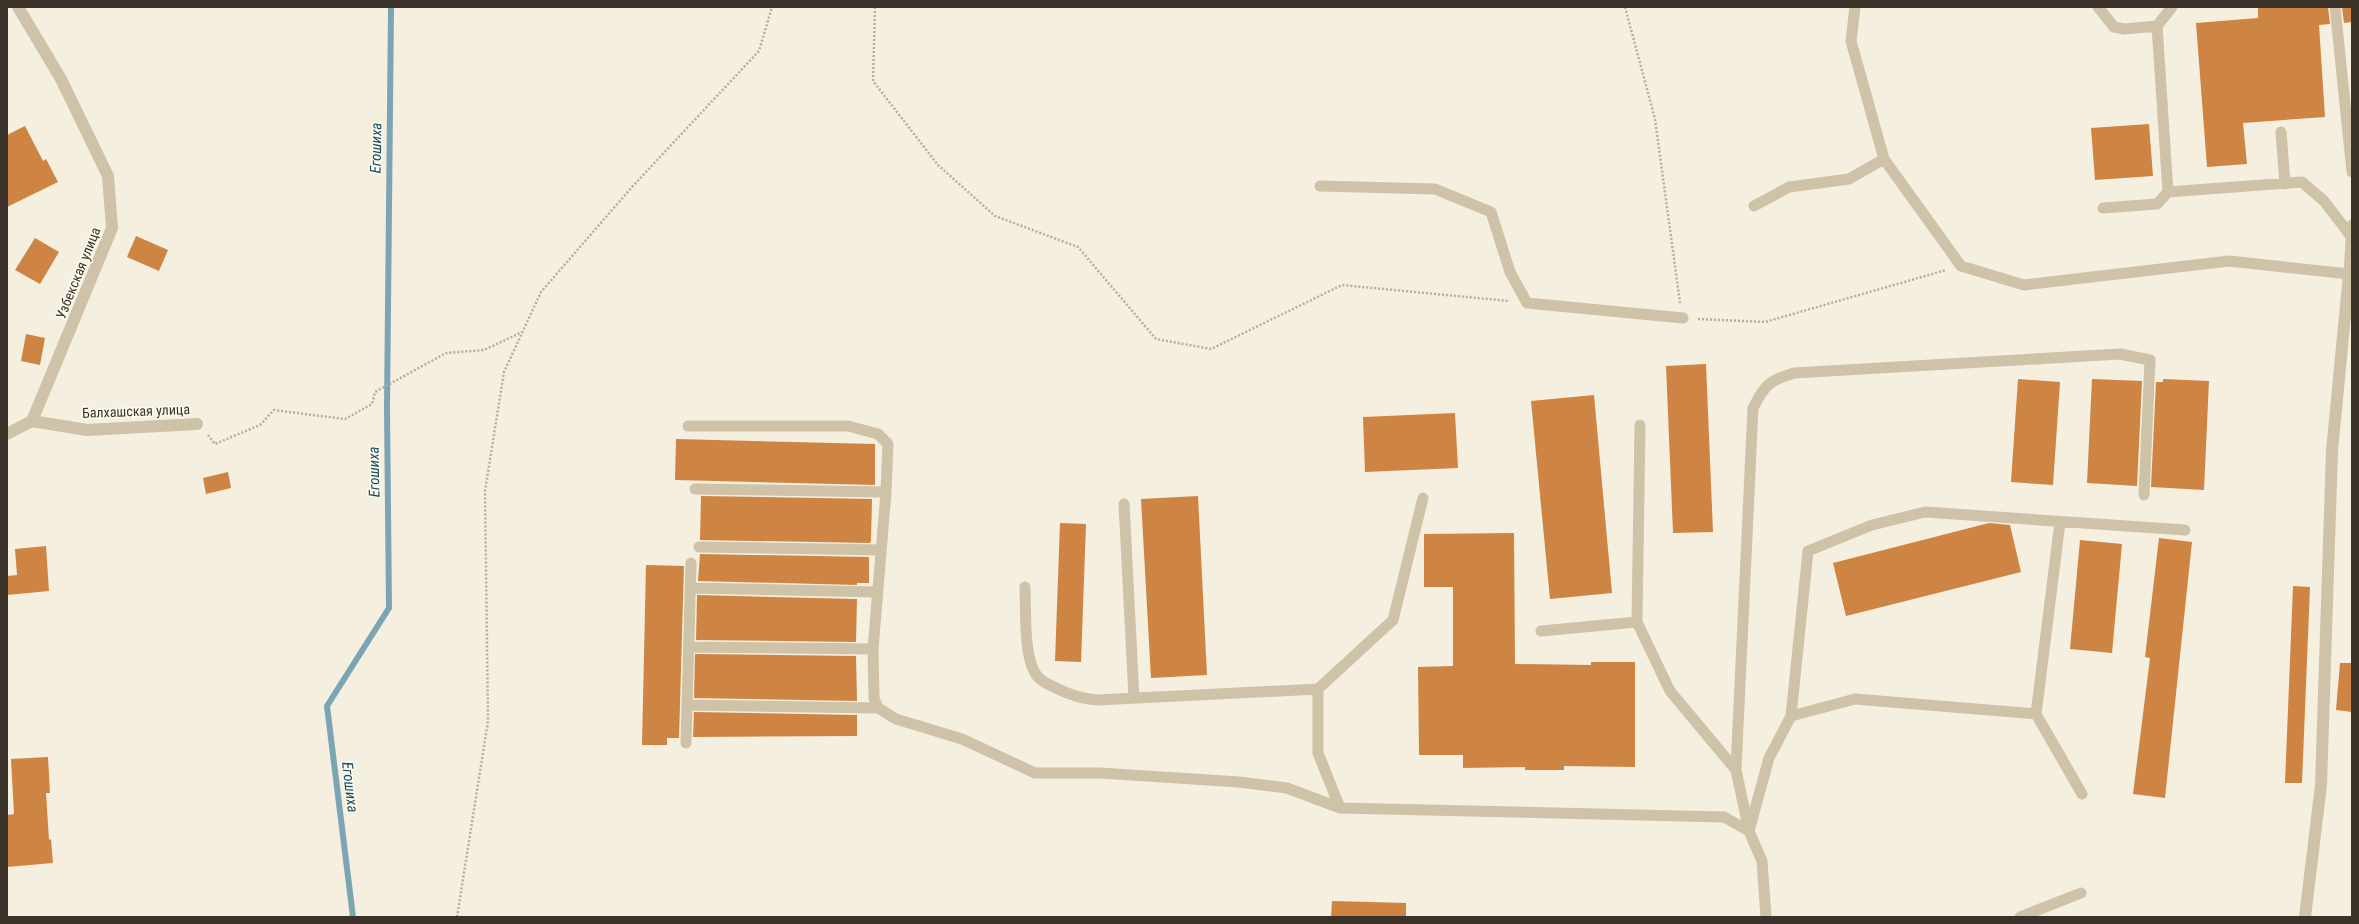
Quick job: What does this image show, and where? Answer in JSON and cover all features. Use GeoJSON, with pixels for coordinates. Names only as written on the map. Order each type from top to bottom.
{"type":"FeatureCollection","features":[{"type":"Feature","properties":{"kind":"street","name":"Узбекская улица"},"geometry":{"type":"LineString","coordinates":[[18,7],[61,79],[108,176],[112,228],[32,421]]}},
{"type":"Feature","properties":{"kind":"street"},"geometry":{"type":"LineString","coordinates":[[2305,917],[2321,785],[2332,451],[2349,274]]}},
{"type":"Feature","properties":{"kind":"street","name":"Балхашская улица"},"geometry":{"type":"LineString","coordinates":[[32,421],[87,430],[197,424]]}},
{"type":"Feature","properties":{"kind":"street"},"geometry":{"type":"LineString","coordinates":[[7,434],[32,421]]}},
{"type":"Feature","properties":{"kind":"lane"},"geometry":{"type":"LineString","coordinates":[[1855,7],[1851,41],[1884,159],[1961,266],[2024,285],[2229,261],[2349,274],[2351,230],[2324,201],[2302,182],[2168,192],[2157,204],[2103,208]]}},
{"type":"Feature","properties":{"kind":"lane"},"geometry":{"type":"LineString","coordinates":[[2098,7],[2114,27],[2124,28],[2157,26]]}},
{"type":"Feature","properties":{"kind":"lane"},"geometry":{"type":"LineString","coordinates":[[2168,192],[2157,26],[2172,7]]}},
{"type":"Feature","properties":{"kind":"lane"},"geometry":{"type":"LineString","coordinates":[[2335,7],[2352,172]]}},
{"type":"Feature","properties":{"kind":"lane"},"geometry":{"type":"LineString","coordinates":[[2281,132],[2285,184]]}},
{"type":"Feature","properties":{"kind":"lane"},"geometry":{"type":"LineString","coordinates":[[1754,206],[1789,186],[1849,179],[1884,159]]}},
{"type":"Feature","properties":{"kind":"lane"},"geometry":{"type":"LineString","coordinates":[[1320,186],[1435,189],[1491,212],[1510,272],[1527,303],[1683,318]]}},
{"type":"Feature","properties":{"kind":"lane"},"geometry":{"type":"LineString","coordinates":[[1766,917],[1762,861],[1749,831],[1736,770],[1753,408],[1763,390],[1775,379],[1794,372],[2120,354],[2150,360],[2144,495]]}},
{"type":"Feature","properties":{"kind":"lane"},"geometry":{"type":"LineString","coordinates":[[1640,425],[1637,622],[1670,691],[1736,770]]}},
{"type":"Feature","properties":{"kind":"lane"},"geometry":{"type":"LineString","coordinates":[[688,426],[848,426],[878,434],[888,444],[886,492],[872,649],[874,698],[878,708]]}},
{"type":"Feature","properties":{"kind":"lane"},"geometry":{"type":"LineString","coordinates":[[695,489],[886,492]]}},
{"type":"Feature","properties":{"kind":"lane"},"geometry":{"type":"LineString","coordinates":[[1025,587],[1028,650],[1032,667],[1038,677],[1067,694],[1082,699],[1134,698],[1318,689],[1393,620],[1423,498]]}},
{"type":"Feature","properties":{"kind":"lane"},"geometry":{"type":"LineString","coordinates":[[1124,504],[1134,698]]}},
{"type":"Feature","properties":{"kind":"lane"},"geometry":{"type":"LineString","coordinates":[[1749,831],[1769,758],[1791,716],[1808,551],[1872,525],[1925,512],[2185,530]]}},
{"type":"Feature","properties":{"kind":"lane"},"geometry":{"type":"LineString","coordinates":[[2060,522],[2036,714],[2082,794]]}},
{"type":"Feature","properties":{"kind":"lane"},"geometry":{"type":"LineString","coordinates":[[699,547],[880,550]]}},
{"type":"Feature","properties":{"kind":"lane"},"geometry":{"type":"LineString","coordinates":[[686,742],[691,563]]}},
{"type":"Feature","properties":{"kind":"lane"},"geometry":{"type":"LineString","coordinates":[[691,588],[877,592]]}},
{"type":"Feature","properties":{"kind":"lane"},"geometry":{"type":"LineString","coordinates":[[1541,631],[1637,622]]}},
{"type":"Feature","properties":{"kind":"lane"},"geometry":{"type":"LineString","coordinates":[[689,647],[872,649]]}},
{"type":"Feature","properties":{"kind":"lane"},"geometry":{"type":"LineString","coordinates":[[1318,689],[1318,753],[1340,808]]}},
{"type":"Feature","properties":{"kind":"lane"},"geometry":{"type":"LineString","coordinates":[[1791,716],[1855,699],[2036,714]]}},
{"type":"Feature","properties":{"kind":"lane"},"geometry":{"type":"LineString","coordinates":[[687,705],[878,708],[896,719],[962,739],[1036,772],[1100,773],[1287,788],[1340,808],[1724,817],[1749,831]]}},
{"type":"Feature","properties":{"kind":"lane"},"geometry":{"type":"LineString","coordinates":[[2020,917],[2081,893]]}},
{"type":"Feature","properties":{"kind":"path"},"geometry":{"type":"LineString","coordinates":[[457,917],[488,722],[484,491],[504,372],[541,292],[632,187],[759,51],[772,7]]}},
{"type":"Feature","properties":{"kind":"path"},"geometry":{"type":"LineString","coordinates":[[875,7],[873,81],[938,165],[995,216],[1078,247],[1156,339],[1211,349],[1342,285],[1527,303]]}},
{"type":"Feature","properties":{"kind":"path"},"geometry":{"type":"LineString","coordinates":[[1625,7],[1655,119],[1683,318],[1765,322],[1961,266]]}},
{"type":"Feature","properties":{"kind":"path"},"geometry":{"type":"LineString","coordinates":[[197,424],[215,444],[260,425],[274,410],[345,419],[372,404],[375,392],[446,353],[484,350],[522,332]]}},
{"type":"Feature","properties":{"kind":"building"},"geometry":{"type":"Polygon","coordinates":[[[2258,7],[2328,7],[2330,24],[2319,25],[2325,117],[2243,123],[2247,164],[2207,167],[2196,23],[2258,18],[2258,7]]]}},
{"type":"Feature","properties":{"kind":"building"},"geometry":{"type":"Polygon","coordinates":[[[2342,7],[2352,7],[2352,22],[2344,23],[2342,7]]]}},
{"type":"Feature","properties":{"kind":"building"},"geometry":{"type":"Polygon","coordinates":[[[2149,124],[2153,176],[2095,180],[2091,128],[2149,124]]]}},
{"type":"Feature","properties":{"kind":"building"},"geometry":{"type":"Polygon","coordinates":[[[25,126],[43,161],[46,159],[58,182],[7,207],[7,135],[25,126]]]}},
{"type":"Feature","properties":{"kind":"building"},"geometry":{"type":"Polygon","coordinates":[[[136,236],[168,250],[159,271],[127,257],[136,236]]]}},
{"type":"Feature","properties":{"kind":"building"},"geometry":{"type":"Polygon","coordinates":[[[35,238],[59,252],[40,284],[15,270],[35,238]]]}},
{"type":"Feature","properties":{"kind":"building"},"geometry":{"type":"Polygon","coordinates":[[[26,334],[45,338],[40,365],[21,361],[26,334]]]}},
{"type":"Feature","properties":{"kind":"building"},"geometry":{"type":"Polygon","coordinates":[[[1706,364],[1713,532],[1673,533],[1666,366],[1706,364]]]}},
{"type":"Feature","properties":{"kind":"building"},"geometry":{"type":"Polygon","coordinates":[[[2018,379],[2060,382],[2053,485],[2011,482],[2018,379]]]}},
{"type":"Feature","properties":{"kind":"building"},"geometry":{"type":"Polygon","coordinates":[[[2092,379],[2142,381],[2137,486],[2087,483],[2092,379]]]}},
{"type":"Feature","properties":{"kind":"building"},"geometry":{"type":"Polygon","coordinates":[[[2163,379],[2209,381],[2204,490],[2151,487],[2156,382],[2163,382],[2163,379]]]}},
{"type":"Feature","properties":{"kind":"building"},"geometry":{"type":"Polygon","coordinates":[[[1594,395],[1612,593],[1550,599],[1531,401],[1594,395]]]}},
{"type":"Feature","properties":{"kind":"building"},"geometry":{"type":"Polygon","coordinates":[[[1455,413],[1458,468],[1365,472],[1363,417],[1455,413]]]}},
{"type":"Feature","properties":{"kind":"building"},"geometry":{"type":"Polygon","coordinates":[[[676,439],[875,444],[875,485],[675,480],[676,439]]]}},
{"type":"Feature","properties":{"kind":"building"},"geometry":{"type":"Polygon","coordinates":[[[228,472],[231,488],[206,494],[203,478],[228,472]]]}},
{"type":"Feature","properties":{"kind":"building"},"geometry":{"type":"Polygon","coordinates":[[[701,496],[872,499],[871,541],[870,543],[700,540],[701,496]]]}},
{"type":"Feature","properties":{"kind":"building"},"geometry":{"type":"Polygon","coordinates":[[[1198,496],[1207,675],[1151,678],[1141,499],[1198,496]]]}},
{"type":"Feature","properties":{"kind":"building"},"geometry":{"type":"Polygon","coordinates":[[[1060,523],[1086,524],[1081,662],[1055,661],[1060,523]]]}},
{"type":"Feature","properties":{"kind":"building"},"geometry":{"type":"Polygon","coordinates":[[[1989,523],[2010,525],[2021,572],[1846,616],[1833,563],[1989,523]]]}},
{"type":"Feature","properties":{"kind":"building"},"geometry":{"type":"Polygon","coordinates":[[[1514,533],[1515,664],[1591,665],[1591,662],[1635,662],[1635,767],[1564,766],[1564,770],[1525,770],[1525,767],[1463,768],[1463,755],[1419,755],[1418,667],[1453,666],[1453,587],[1424,587],[1424,534],[1514,533]]]}},
{"type":"Feature","properties":{"kind":"building"},"geometry":{"type":"Polygon","coordinates":[[[2159,538],[2192,542],[2165,798],[2133,794],[2150,658],[2145,657],[2159,538]]]}},
{"type":"Feature","properties":{"kind":"building"},"geometry":{"type":"Polygon","coordinates":[[[2080,540],[2122,544],[2112,653],[2070,649],[2080,540]]]}},
{"type":"Feature","properties":{"kind":"building"},"geometry":{"type":"Polygon","coordinates":[[[46,546],[49,591],[7,595],[7,576],[17,575],[15,549],[46,546]]]}},
{"type":"Feature","properties":{"kind":"building"},"geometry":{"type":"Polygon","coordinates":[[[700,554],[869,557],[869,583],[857,583],[857,585],[698,581],[700,554]]]}},
{"type":"Feature","properties":{"kind":"building"},"geometry":{"type":"Polygon","coordinates":[[[646,565],[684,566],[679,738],[667,738],[667,745],[642,745],[646,565]]]}},
{"type":"Feature","properties":{"kind":"building"},"geometry":{"type":"Polygon","coordinates":[[[2293,586],[2310,587],[2302,783],[2285,783],[2293,586]]]}},
{"type":"Feature","properties":{"kind":"building"},"geometry":{"type":"Polygon","coordinates":[[[697,595],[857,599],[856,642],[696,640],[697,595]]]}},
{"type":"Feature","properties":{"kind":"building"},"geometry":{"type":"Polygon","coordinates":[[[695,654],[856,656],[857,701],[694,698],[695,654]]]}},
{"type":"Feature","properties":{"kind":"building"},"geometry":{"type":"Polygon","coordinates":[[[2340,663],[2352,663],[2352,712],[2336,710],[2340,663]]]}},
{"type":"Feature","properties":{"kind":"building"},"geometry":{"type":"Polygon","coordinates":[[[694,712],[857,715],[857,736],[693,737],[694,712]]]}},
{"type":"Feature","properties":{"kind":"building"},"geometry":{"type":"Polygon","coordinates":[[[48,757],[50,793],[46,793],[49,840],[51,839],[53,863],[7,867],[7,815],[14,814],[11,759],[48,757]]]}},
{"type":"Feature","properties":{"kind":"building"},"geometry":{"type":"Polygon","coordinates":[[[1332,901],[1406,903],[1406,917],[1331,917],[1332,901]]]}},
{"type":"Feature","properties":{"kind":"waterway","name":"Егошиха"},"geometry":{"type":"LineString","coordinates":[[353,917],[327,706],[389,608],[387,408],[391,7]]}}]}
